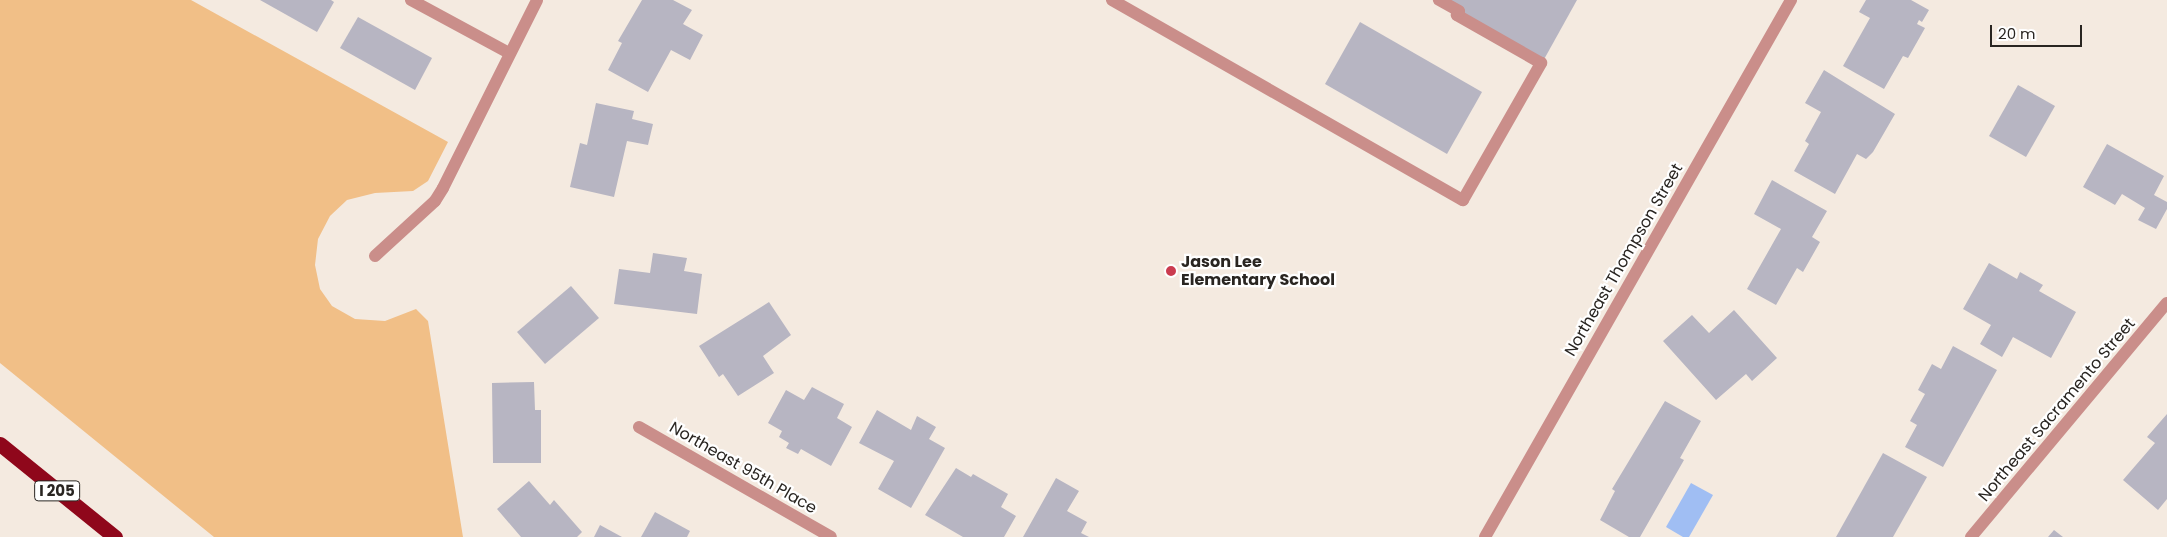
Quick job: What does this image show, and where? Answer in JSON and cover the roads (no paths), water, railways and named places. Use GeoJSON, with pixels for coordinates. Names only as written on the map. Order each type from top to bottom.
{"type":"FeatureCollection","features":[{"type":"Feature","properties":{"kind":"highway","name":"I 205"},"geometry":{"type":"LineString","coordinates":[[0,444],[115,537]]}},
{"type":"Feature","properties":{"kind":"street"},"geometry":{"type":"LineString","coordinates":[[411,0],[509,53]]}},
{"type":"Feature","properties":{"kind":"street"},"geometry":{"type":"LineString","coordinates":[[374,256],[435,201],[537,0]]}},
{"type":"Feature","properties":{"kind":"street"},"geometry":{"type":"LineString","coordinates":[[1112,0],[1463,200],[1541,63],[1457,15],[1459,11],[1439,0]]}},
{"type":"Feature","properties":{"kind":"street","name":"Northeast Thompson Street"},"geometry":{"type":"LineString","coordinates":[[1485,537],[1791,0]]}},
{"type":"Feature","properties":{"kind":"street","name":"Northeast Sacramento Street"},"geometry":{"type":"LineString","coordinates":[[1971,537],[2167,303]]}},
{"type":"Feature","properties":{"kind":"street","name":"Northeast 95th Place"},"geometry":{"type":"LineString","coordinates":[[639,427],[831,537]]}},
{"type":"Feature","properties":{"kind":"water"},"geometry":{"type":"Polygon","coordinates":[[[1691,483],[1713,495],[1689,537],[1683,537],[1666,527],[1691,483]]]}},
{"type":"Feature","properties":{"kind":"place","name":"Jason Lee Elementary School"},"geometry":{"type":"Point","coordinates":[1171,271]}}]}
